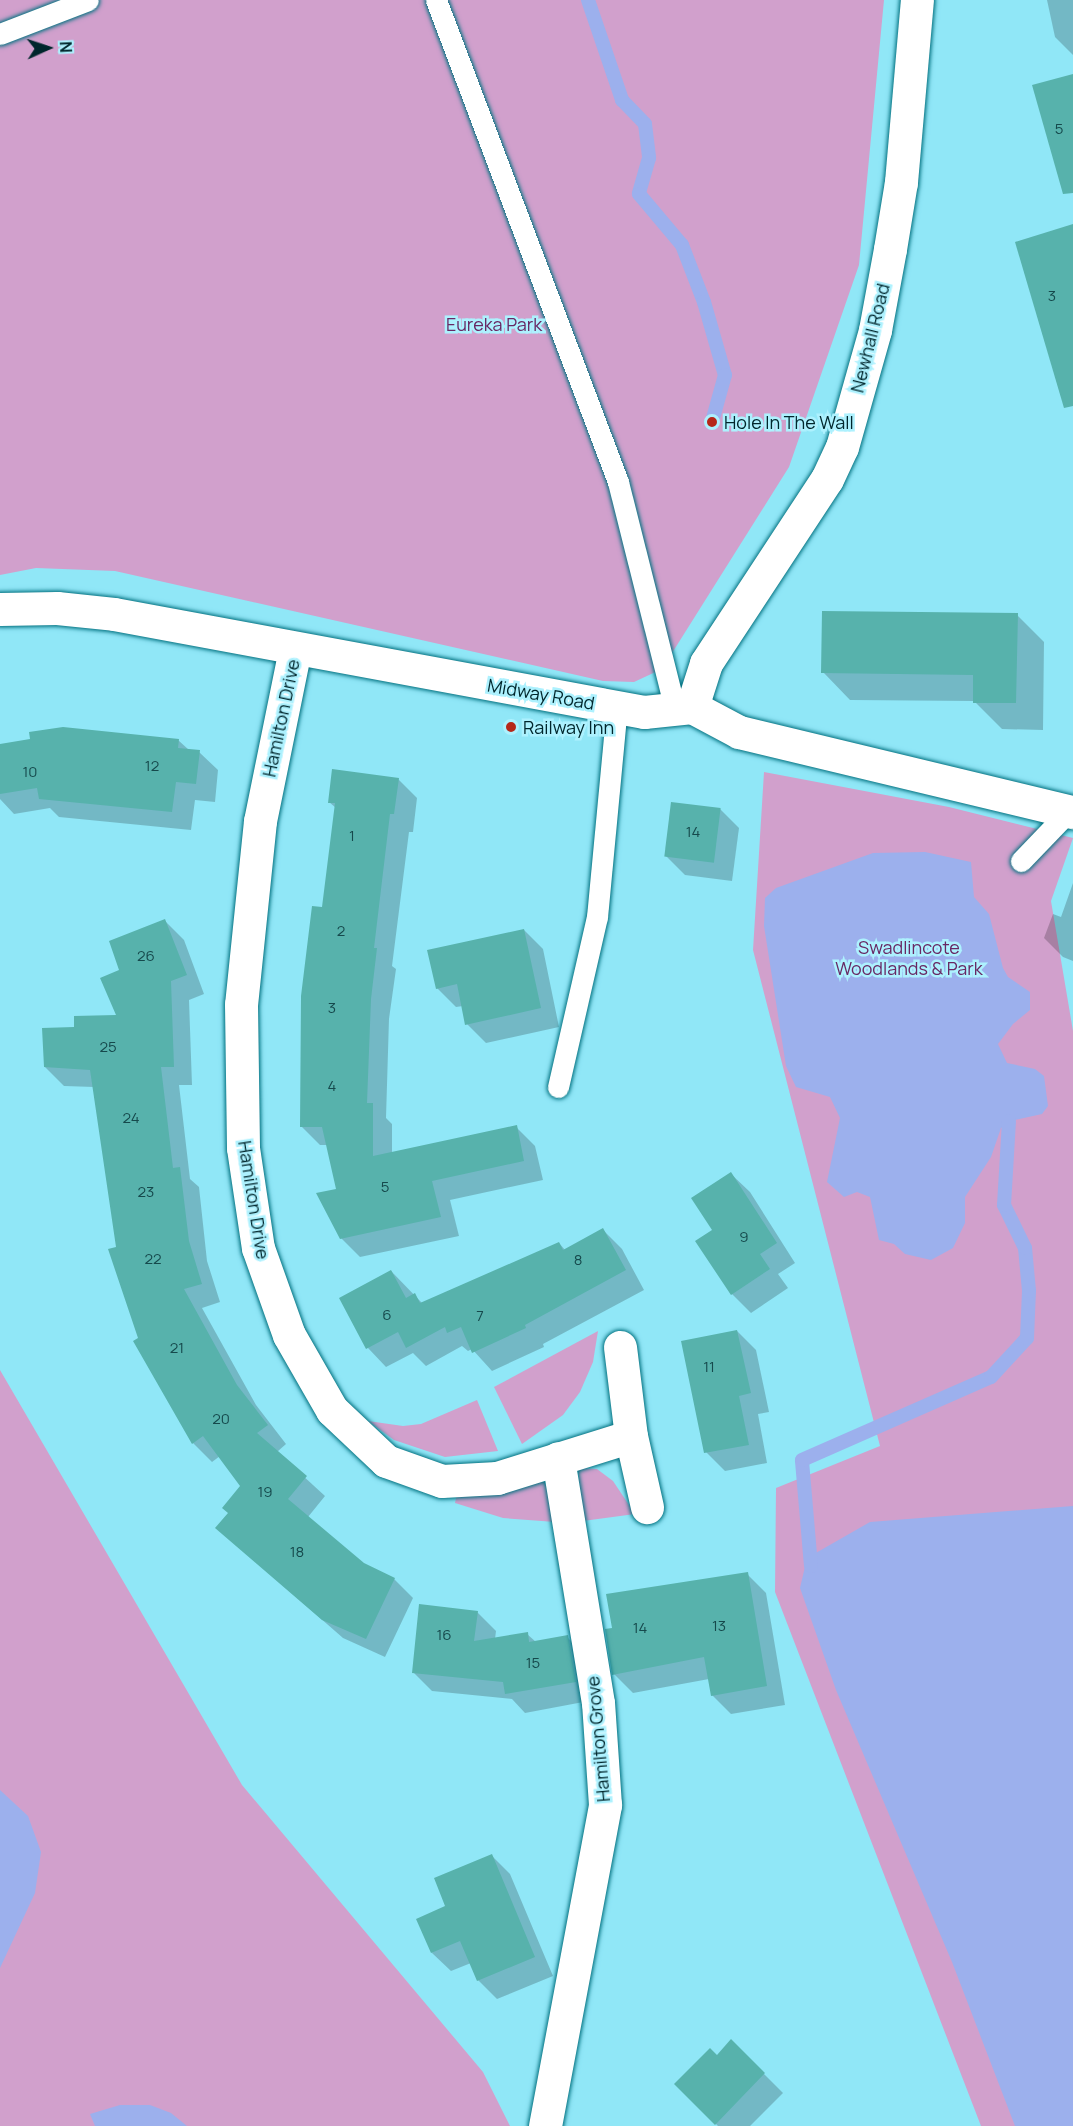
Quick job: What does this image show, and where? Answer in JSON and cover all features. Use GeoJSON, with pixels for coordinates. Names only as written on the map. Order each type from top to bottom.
{"type":"FeatureCollection","features":[{"type":"Feature","properties":{"kind":"street","name":"Newhall Road"},"geometry":{"type":"LineString","coordinates":[[683,708],[706,663],[821,489],[842,447],[875,330],[890,249],[901,182],[917,0]]}},
{"type":"Feature","properties":{"kind":"street","name":"Midway Road"},"geometry":{"type":"LineString","coordinates":[[0,609],[57,608],[114,614],[644,712],[683,708]]}},
{"type":"Feature","properties":{"kind":"street","name":"Hamilton Drive"},"geometry":{"type":"LineString","coordinates":[[295,649],[260,821],[241,1004],[243,1148],[258,1248],[289,1335],[332,1410],[386,1461],[442,1481],[497,1478],[632,1436]]}},
{"type":"Feature","properties":{"kind":"street"},"geometry":{"type":"LineString","coordinates":[[683,708],[739,732],[1071,811]]}},
{"type":"Feature","properties":{"kind":"street"},"geometry":{"type":"LineString","coordinates":[[620,1347],[632,1436],[647,1507]]}},
{"type":"Feature","properties":{"kind":"street","name":"Hamilton Grove"},"geometry":{"type":"LineString","coordinates":[[545,2126],[605,1805],[598,1703],[558,1458]]}},
{"type":"Feature","properties":{"kind":"lane"},"geometry":{"type":"LineString","coordinates":[[0,34],[88,0]]}},
{"type":"Feature","properties":{"kind":"lane"},"geometry":{"type":"LineString","coordinates":[[436,0],[618,482],[683,708]]}},
{"type":"Feature","properties":{"kind":"lane"},"geometry":{"type":"LineString","coordinates":[[558,1087],[597,918],[617,707]]}},
{"type":"Feature","properties":{"kind":"lane"},"geometry":{"type":"LineString","coordinates":[[1021,861],[1071,811]]}},
{"type":"Feature","properties":{"kind":"green space","name":"Eureka Park"},"geometry":{"type":"Polygon","coordinates":[[[0,0],[884,0],[859,265],[789,467],[662,669],[634,682],[603,681],[115,571],[36,568],[0,575],[0,0]]]}},
{"type":"Feature","properties":{"kind":"green space","name":"Swadlincote Woodlands & Park"},"geometry":{"type":"Polygon","coordinates":[[[764,772],[949,807],[1073,838],[1051,901],[1073,1031],[1073,2126],[981,2126],[775,1592],[776,1488],[880,1446],[753,950],[764,772]]]}},
{"type":"Feature","properties":{"kind":"green space"},"geometry":{"type":"Polygon","coordinates":[[[598,1331],[593,1362],[580,1392],[563,1415],[522,1444],[494,1387],[598,1331]]]}},
{"type":"Feature","properties":{"kind":"green space"},"geometry":{"type":"Polygon","coordinates":[[[0,1370],[242,1785],[483,2072],[510,2126],[0,2126],[0,1370]]]}},
{"type":"Feature","properties":{"kind":"green space"},"geometry":{"type":"Polygon","coordinates":[[[477,1400],[498,1451],[445,1457],[394,1440],[368,1421],[403,1426],[421,1424],[477,1400]]]}},
{"type":"Feature","properties":{"kind":"green space"},"geometry":{"type":"Polygon","coordinates":[[[578,1468],[597,1469],[613,1481],[635,1514],[583,1521],[578,1468]]]}},
{"type":"Feature","properties":{"kind":"green space"},"geometry":{"type":"Polygon","coordinates":[[[537,1476],[545,1483],[555,1522],[503,1518],[455,1503],[458,1489],[537,1476]]]}},
{"type":"Feature","properties":{"kind":"water"},"geometry":{"type":"Polygon","coordinates":[[[925,852],[971,862],[974,897],[989,914],[1003,968],[1008,977],[1030,992],[1030,1010],[1013,1024],[998,1044],[1007,1063],[1035,1069],[1044,1076],[1048,1106],[1042,1114],[1010,1121],[1001,1128],[991,1157],[965,1197],[965,1223],[953,1248],[931,1260],[905,1254],[894,1244],[879,1240],[870,1197],[857,1192],[844,1197],[827,1182],[840,1118],[830,1097],[796,1087],[786,1066],[764,926],[765,898],[776,888],[873,853],[925,852]]]}},
{"type":"Feature","properties":{"kind":"water"},"geometry":{"type":"Polygon","coordinates":[[[1073,1506],[1073,2126],[1015,2126],[952,1962],[836,1690],[800,1588],[807,1558],[870,1522],[1073,1506]]]}},
{"type":"Feature","properties":{"kind":"water"},"geometry":{"type":"Polygon","coordinates":[[[0,1790],[28,1816],[41,1852],[35,1893],[0,1968],[0,1790]]]}},
{"type":"Feature","properties":{"kind":"water"},"geometry":{"type":"Polygon","coordinates":[[[120,2105],[150,2105],[171,2113],[187,2126],[95,2126],[90,2114],[120,2105]]]}},
{"type":"Feature","properties":{"kind":"building"},"geometry":{"type":"Polygon","coordinates":[[[1073,74],[1073,193],[1063,194],[1032,85],[1073,74]]]}},
{"type":"Feature","properties":{"kind":"building"},"geometry":{"type":"Polygon","coordinates":[[[1073,224],[1073,406],[1064,408],[1015,242],[1073,224]]]}},
{"type":"Feature","properties":{"kind":"building"},"geometry":{"type":"Polygon","coordinates":[[[822,611],[1018,613],[1016,703],[973,703],[973,675],[821,673],[822,611]]]}},
{"type":"Feature","properties":{"kind":"building"},"geometry":{"type":"Polygon","coordinates":[[[63,727],[179,739],[178,748],[200,750],[196,784],[176,782],[172,812],[39,799],[37,788],[0,794],[0,744],[30,739],[29,732],[63,727]]]}},
{"type":"Feature","properties":{"kind":"building"},"geometry":{"type":"Polygon","coordinates":[[[332,769],[399,778],[394,814],[390,814],[374,948],[377,948],[371,999],[367,1103],[373,1103],[373,1156],[517,1125],[524,1161],[432,1181],[441,1217],[340,1239],[316,1193],[336,1189],[322,1127],[300,1127],[301,996],[312,906],[322,907],[335,803],[328,803],[332,769]]]}},
{"type":"Feature","properties":{"kind":"building"},"geometry":{"type":"Polygon","coordinates":[[[671,802],[721,808],[714,863],[664,857],[671,802]]]}},
{"type":"Feature","properties":{"kind":"building"},"geometry":{"type":"Polygon","coordinates":[[[165,919],[187,975],[171,981],[174,1067],[161,1067],[173,1168],[180,1167],[189,1241],[202,1284],[184,1289],[237,1385],[268,1425],[257,1433],[307,1476],[288,1499],[364,1563],[395,1578],[366,1639],[322,1620],[215,1528],[228,1513],[222,1508],[240,1486],[203,1436],[192,1444],[133,1341],[138,1338],[108,1249],[116,1247],[90,1070],[44,1067],[42,1028],[74,1027],[74,1016],[116,1015],[100,978],[119,970],[109,941],[165,919]]]}},
{"type":"Feature","properties":{"kind":"building"},"geometry":{"type":"Polygon","coordinates":[[[524,929],[541,1008],[465,1025],[457,984],[436,989],[427,950],[524,929]]]}},
{"type":"Feature","properties":{"kind":"building"},"geometry":{"type":"Polygon","coordinates":[[[731,1172],[777,1243],[760,1254],[770,1269],[731,1295],[695,1241],[712,1230],[691,1198],[731,1172]]]}},
{"type":"Feature","properties":{"kind":"building"},"geometry":{"type":"Polygon","coordinates":[[[603,1228],[626,1270],[525,1325],[526,1328],[472,1353],[461,1327],[447,1333],[445,1327],[406,1348],[398,1332],[366,1349],[339,1298],[391,1270],[406,1298],[415,1293],[420,1303],[559,1242],[563,1250],[603,1228]]]}},
{"type":"Feature","properties":{"kind":"building"},"geometry":{"type":"Polygon","coordinates":[[[737,1330],[751,1393],[739,1396],[749,1445],[704,1453],[681,1341],[737,1330]]]}},
{"type":"Feature","properties":{"kind":"building"},"geometry":{"type":"Polygon","coordinates":[[[748,1572],[767,1686],[711,1696],[704,1657],[612,1675],[605,1629],[612,1628],[606,1594],[748,1572]]]}},
{"type":"Feature","properties":{"kind":"building"},"geometry":{"type":"Polygon","coordinates":[[[419,1604],[478,1611],[474,1641],[528,1632],[529,1642],[568,1635],[576,1682],[505,1694],[503,1682],[412,1673],[419,1604]]]}},
{"type":"Feature","properties":{"kind":"building"},"geometry":{"type":"Polygon","coordinates":[[[492,1854],[535,1957],[477,1981],[460,1941],[431,1953],[416,1919],[445,1906],[434,1878],[492,1854]]]}},
{"type":"Feature","properties":{"kind":"building"},"geometry":{"type":"Polygon","coordinates":[[[731,2039],[765,2073],[715,2125],[674,2084],[710,2048],[717,2055],[731,2039]]]}},
{"type":"Feature","properties":{"kind":"waterway"},"geometry":{"type":"LineString","coordinates":[[588,0],[622,100],[645,124],[649,158],[639,194],[682,245],[704,302],[725,375],[712,422]]}},
{"type":"Feature","properties":{"kind":"waterway"},"geometry":{"type":"LineString","coordinates":[[811,1566],[802,1460],[991,1377],[1027,1338],[1029,1291],[1025,1248],[1004,1205],[1009,1121]]}},
{"type":"Feature","properties":{"kind":"place","name":"Hole In The Wall"},"geometry":{"type":"Point","coordinates":[712,422]}},
{"type":"Feature","properties":{"kind":"place","name":"Railway Inn"},"geometry":{"type":"Point","coordinates":[511,727]}}]}
